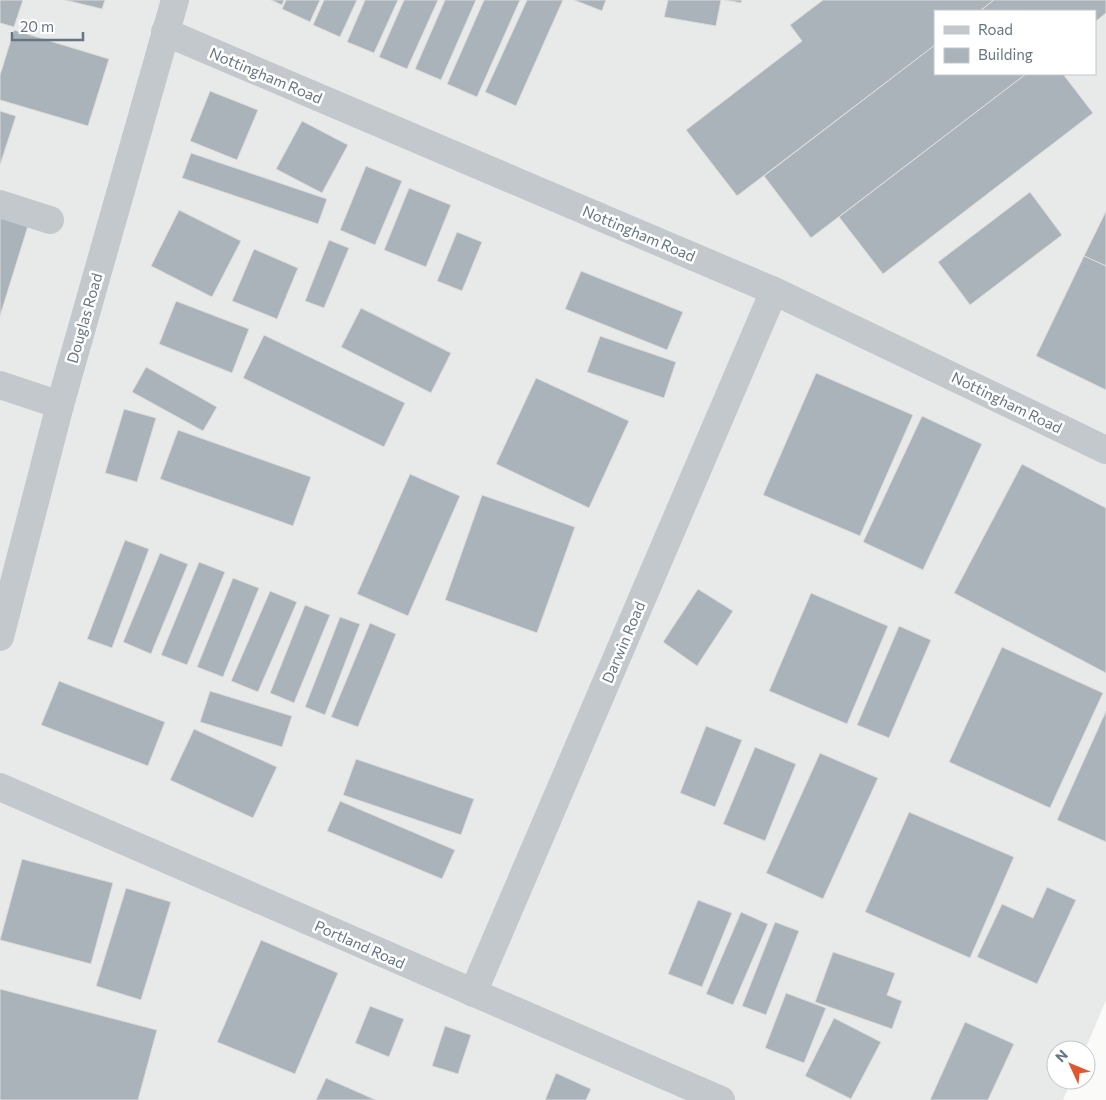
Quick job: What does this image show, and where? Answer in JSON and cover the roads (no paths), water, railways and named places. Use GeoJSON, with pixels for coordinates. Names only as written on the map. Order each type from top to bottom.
{"type":"FeatureCollection","features":[{"type":"Feature","properties":{"kind":"street","name":"Douglas Road"},"geometry":{"type":"LineString","coordinates":[[0,637],[60,404],[175,0]]}},
{"type":"Feature","properties":{"kind":"street","name":"Nottingham Road"},"geometry":{"type":"LineString","coordinates":[[165,32],[774,291],[1106,450]]}},
{"type":"Feature","properties":{"kind":"street"},"geometry":{"type":"LineString","coordinates":[[0,204],[50,220]]}},
{"type":"Feature","properties":{"kind":"street","name":"Darwin Road"},"geometry":{"type":"LineString","coordinates":[[473,993],[774,291]]}},
{"type":"Feature","properties":{"kind":"street"},"geometry":{"type":"LineString","coordinates":[[0,385],[60,404]]}},
{"type":"Feature","properties":{"kind":"street","name":"Portland Road"},"geometry":{"type":"LineString","coordinates":[[0,787],[721,1100]]}}]}
